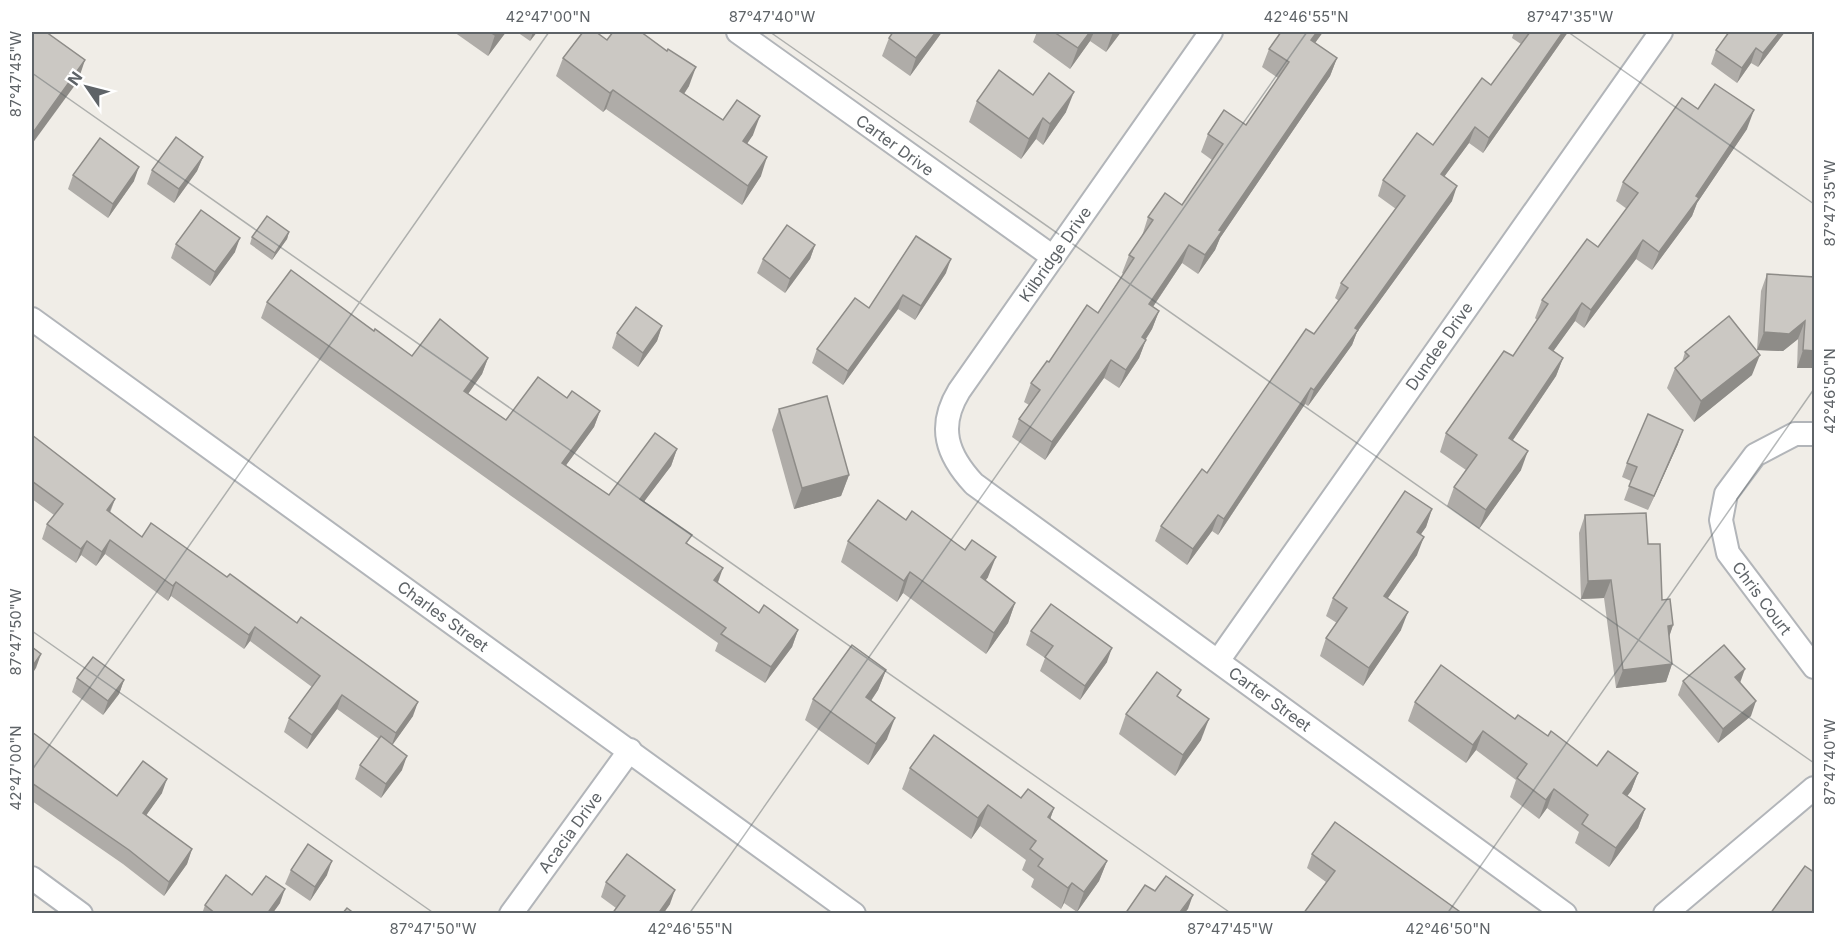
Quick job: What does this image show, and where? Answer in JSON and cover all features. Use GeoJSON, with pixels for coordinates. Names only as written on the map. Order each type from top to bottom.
{"type":"FeatureCollection","features":[{"type":"Feature","properties":{"kind":"street","name":"Carter Drive"},"geometry":{"type":"LineString","coordinates":[[738,32],[1053,256]]}},
{"type":"Feature","properties":{"kind":"street","name":"Kilbridge Drive"},"geometry":{"type":"LineString","coordinates":[[974,484],[958,466],[951,452],[947,436],[947,420],[952,404],[1211,32]]}},
{"type":"Feature","properties":{"kind":"street","name":"Dundee Drive"},"geometry":{"type":"LineString","coordinates":[[1218,662],[1661,32]]}},
{"type":"Feature","properties":{"kind":"street","name":"Charles Street"},"geometry":{"type":"LineString","coordinates":[[32,319],[854,914]]}},
{"type":"Feature","properties":{"kind":"street","name":"Chris Court"},"geometry":{"type":"LineString","coordinates":[[1815,434],[1795,434],[1755,455],[1726,494],[1721,520],[1728,553],[1815,667]]}},
{"type":"Feature","properties":{"kind":"street","name":"Carter Street"},"geometry":{"type":"LineString","coordinates":[[974,484],[1565,914]]}},
{"type":"Feature","properties":{"kind":"street","name":"Acacia Drive"},"geometry":{"type":"LineString","coordinates":[[511,914],[630,750]]}},
{"type":"Feature","properties":{"kind":"street"},"geometry":{"type":"LineString","coordinates":[[1665,914],[1815,788]]}},
{"type":"Feature","properties":{"kind":"street"},"geometry":{"type":"LineString","coordinates":[[32,878],[81,914]]}},
{"type":"Feature","properties":{"kind":"building"},"geometry":{"type":"Polygon","coordinates":[[[32,32],[46,32],[85,60],[32,134],[32,32]]]}},
{"type":"Feature","properties":{"kind":"building"},"geometry":{"type":"Polygon","coordinates":[[[583,32],[596,32],[607,40],[613,32],[641,32],[667,51],[668,49],[696,67],[680,91],[723,120],[737,100],[760,116],[743,141],[767,157],[748,186],[613,90],[610,93],[563,58],[583,32]]]}},
{"type":"Feature","properties":{"kind":"building"},"geometry":{"type":"Polygon","coordinates":[[[893,32],[936,32],[916,58],[889,38],[893,32]]]}},
{"type":"Feature","properties":{"kind":"building"},"geometry":{"type":"Polygon","coordinates":[[[1054,32],[1090,32],[1078,48],[1054,32]]]}},
{"type":"Feature","properties":{"kind":"building"},"geometry":{"type":"Polygon","coordinates":[[[1281,32],[1317,32],[1311,40],[1337,58],[1219,230],[1222,231],[1205,255],[1189,245],[1149,304],[1159,311],[1142,337],[1146,340],[1126,370],[1111,360],[1052,442],[1019,419],[1040,390],[1031,383],[1047,361],[1049,362],[1087,305],[1098,313],[1134,258],[1129,255],[1153,220],[1148,217],[1165,193],[1182,205],[1223,144],[1208,134],[1224,110],[1246,125],[1289,62],[1269,49],[1281,32]]]}},
{"type":"Feature","properties":{"kind":"building"},"geometry":{"type":"Polygon","coordinates":[[[1530,32],[1563,32],[1489,138],[1475,127],[1441,174],[1457,186],[1355,328],[1358,330],[1314,390],[1311,388],[1224,519],[1218,515],[1193,549],[1161,526],[1202,469],[1207,473],[1306,329],[1314,334],[1348,288],[1341,283],[1405,196],[1383,180],[1417,133],[1433,145],[1482,78],[1491,85],[1530,32]]]}},
{"type":"Feature","properties":{"kind":"building"},"geometry":{"type":"Polygon","coordinates":[[[1729,32],[1780,32],[1763,53],[1756,48],[1742,68],[1716,50],[1729,32]]]}},
{"type":"Feature","properties":{"kind":"building"},"geometry":{"type":"Polygon","coordinates":[[[999,70],[1033,95],[1049,73],[1074,92],[1050,124],[1043,118],[1029,139],[977,101],[999,70]]]}},
{"type":"Feature","properties":{"kind":"building"},"geometry":{"type":"Polygon","coordinates":[[[1715,84],[1754,110],[1696,196],[1699,198],[1659,252],[1643,240],[1591,310],[1582,303],[1549,348],[1563,358],[1509,438],[1528,451],[1486,510],[1454,487],[1477,455],[1446,433],[1504,351],[1513,356],[1548,304],[1542,300],[1587,239],[1598,247],[1638,193],[1623,182],[1682,98],[1698,109],[1715,84]]]}},
{"type":"Feature","properties":{"kind":"building"},"geometry":{"type":"Polygon","coordinates":[[[176,137],[203,157],[179,189],[152,170],[176,137]]]}},
{"type":"Feature","properties":{"kind":"building"},"geometry":{"type":"Polygon","coordinates":[[[100,138],[139,167],[113,204],[73,175],[100,138]]]}},
{"type":"Feature","properties":{"kind":"building"},"geometry":{"type":"Polygon","coordinates":[[[201,210],[240,238],[215,272],[176,244],[201,210]]]}},
{"type":"Feature","properties":{"kind":"building"},"geometry":{"type":"Polygon","coordinates":[[[267,216],[289,232],[275,253],[252,237],[267,216]]]}},
{"type":"Feature","properties":{"kind":"building"},"geometry":{"type":"Polygon","coordinates":[[[787,225],[815,245],[790,279],[763,259],[787,225]]]}},
{"type":"Feature","properties":{"kind":"building"},"geometry":{"type":"Polygon","coordinates":[[[916,236],[951,259],[921,306],[903,295],[848,371],[817,349],[855,298],[869,308],[916,236]]]}},
{"type":"Feature","properties":{"kind":"building"},"geometry":{"type":"Polygon","coordinates":[[[291,270],[412,356],[440,319],[488,358],[464,391],[506,420],[538,377],[567,398],[572,391],[600,411],[562,463],[609,495],[655,433],[677,449],[640,499],[692,535],[686,543],[723,568],[714,580],[759,613],[764,605],[798,630],[771,667],[721,634],[726,628],[267,302],[291,270]]]}},
{"type":"Feature","properties":{"kind":"building"},"geometry":{"type":"Polygon","coordinates":[[[1767,274],[1815,277],[1815,351],[1803,350],[1805,321],[1789,334],[1764,332],[1767,274]]]}},
{"type":"Feature","properties":{"kind":"building"},"geometry":{"type":"Polygon","coordinates":[[[636,307],[662,326],[643,353],[617,333],[636,307]]]}},
{"type":"Feature","properties":{"kind":"building"},"geometry":{"type":"Polygon","coordinates":[[[1729,316],[1760,355],[1701,401],[1675,368],[1689,356],[1685,352],[1729,316]]]}},
{"type":"Feature","properties":{"kind":"building"},"geometry":{"type":"Polygon","coordinates":[[[827,396],[849,475],[802,488],[779,409],[827,396]]]}},
{"type":"Feature","properties":{"kind":"building"},"geometry":{"type":"Polygon","coordinates":[[[1648,414],[1683,430],[1654,496],[1629,486],[1637,467],[1627,463],[1648,414]]]}},
{"type":"Feature","properties":{"kind":"building"},"geometry":{"type":"Polygon","coordinates":[[[32,435],[115,499],[107,510],[142,537],[151,523],[227,577],[230,574],[297,623],[301,617],[418,702],[396,733],[342,695],[312,735],[289,718],[320,676],[255,627],[249,635],[176,582],[173,586],[110,540],[102,552],[87,541],[81,549],[47,524],[63,504],[32,481],[32,435]]]}},
{"type":"Feature","properties":{"kind":"building"},"geometry":{"type":"Polygon","coordinates":[[[1405,491],[1432,509],[1417,532],[1424,537],[1384,596],[1408,612],[1369,668],[1326,638],[1347,608],[1333,598],[1405,491]]]}},
{"type":"Feature","properties":{"kind":"building"},"geometry":{"type":"Polygon","coordinates":[[[878,500],[906,520],[912,511],[965,550],[972,540],[996,557],[981,577],[1015,603],[994,633],[910,572],[904,581],[848,541],[878,500]]]}},
{"type":"Feature","properties":{"kind":"building"},"geometry":{"type":"Polygon","coordinates":[[[1646,513],[1648,544],[1660,544],[1662,600],[1670,599],[1673,625],[1668,626],[1672,664],[1623,670],[1611,580],[1588,581],[1585,515],[1646,513]]]}},
{"type":"Feature","properties":{"kind":"building"},"geometry":{"type":"Polygon","coordinates":[[[1051,604],[1112,648],[1085,686],[1045,657],[1053,646],[1031,631],[1051,604]]]}},
{"type":"Feature","properties":{"kind":"building"},"geometry":{"type":"Polygon","coordinates":[[[852,645],[886,670],[866,697],[895,718],[876,744],[813,699],[852,645]]]}},
{"type":"Feature","properties":{"kind":"building"},"geometry":{"type":"Polygon","coordinates":[[[1724,645],[1745,669],[1735,677],[1756,701],[1723,729],[1683,681],[1724,645]]]}},
{"type":"Feature","properties":{"kind":"building"},"geometry":{"type":"Polygon","coordinates":[[[32,647],[41,654],[32,667],[32,647]]]}},
{"type":"Feature","properties":{"kind":"building"},"geometry":{"type":"Polygon","coordinates":[[[93,657],[124,680],[108,701],[77,678],[93,657]]]}},
{"type":"Feature","properties":{"kind":"building"},"geometry":{"type":"Polygon","coordinates":[[[1441,665],[1515,719],[1518,715],[1548,736],[1551,731],[1597,766],[1608,751],[1638,773],[1623,793],[1645,809],[1616,848],[1582,824],[1588,815],[1554,789],[1546,800],[1517,778],[1527,764],[1483,731],[1473,745],[1415,702],[1441,665]]]}},
{"type":"Feature","properties":{"kind":"building"},"geometry":{"type":"Polygon","coordinates":[[[1157,672],[1181,690],[1177,696],[1209,719],[1183,755],[1126,714],[1157,672]]]}},
{"type":"Feature","properties":{"kind":"building"},"geometry":{"type":"Polygon","coordinates":[[[32,732],[117,796],[143,761],[167,779],[143,813],[192,849],[169,882],[129,850],[32,783],[32,732]]]}},
{"type":"Feature","properties":{"kind":"building"},"geometry":{"type":"Polygon","coordinates":[[[934,735],[1021,798],[1028,789],[1054,808],[1048,817],[1107,861],[1084,892],[1072,883],[1068,888],[1038,866],[1043,859],[1030,849],[1036,841],[988,805],[978,818],[910,768],[934,735]]]}},
{"type":"Feature","properties":{"kind":"building"},"geometry":{"type":"Polygon","coordinates":[[[381,736],[407,756],[386,784],[360,765],[381,736]]]}},
{"type":"Feature","properties":{"kind":"building"},"geometry":{"type":"Polygon","coordinates":[[[1335,822],[1463,914],[1409,914],[1406,912],[1405,914],[1303,914],[1335,871],[1312,854],[1335,822]]]}},
{"type":"Feature","properties":{"kind":"building"},"geometry":{"type":"Polygon","coordinates":[[[308,844],[332,861],[315,887],[291,870],[308,844]]]}},
{"type":"Feature","properties":{"kind":"building"},"geometry":{"type":"Polygon","coordinates":[[[627,854],[675,890],[658,914],[612,914],[625,896],[606,882],[627,854]]]}},
{"type":"Feature","properties":{"kind":"building"},"geometry":{"type":"Polygon","coordinates":[[[1805,866],[1815,873],[1815,911],[1812,914],[1770,914],[1805,866]]]}},
{"type":"Feature","properties":{"kind":"building"},"geometry":{"type":"Polygon","coordinates":[[[226,875],[252,895],[266,876],[285,889],[267,914],[216,914],[205,905],[226,875]]]}},
{"type":"Feature","properties":{"kind":"building"},"geometry":{"type":"Polygon","coordinates":[[[1166,876],[1193,895],[1180,912],[1181,914],[1125,914],[1145,885],[1155,891],[1166,876]]]}},
{"type":"Feature","properties":{"kind":"building"},"geometry":{"type":"Polygon","coordinates":[[[347,908],[355,914],[342,914],[347,908]]]}}]}
